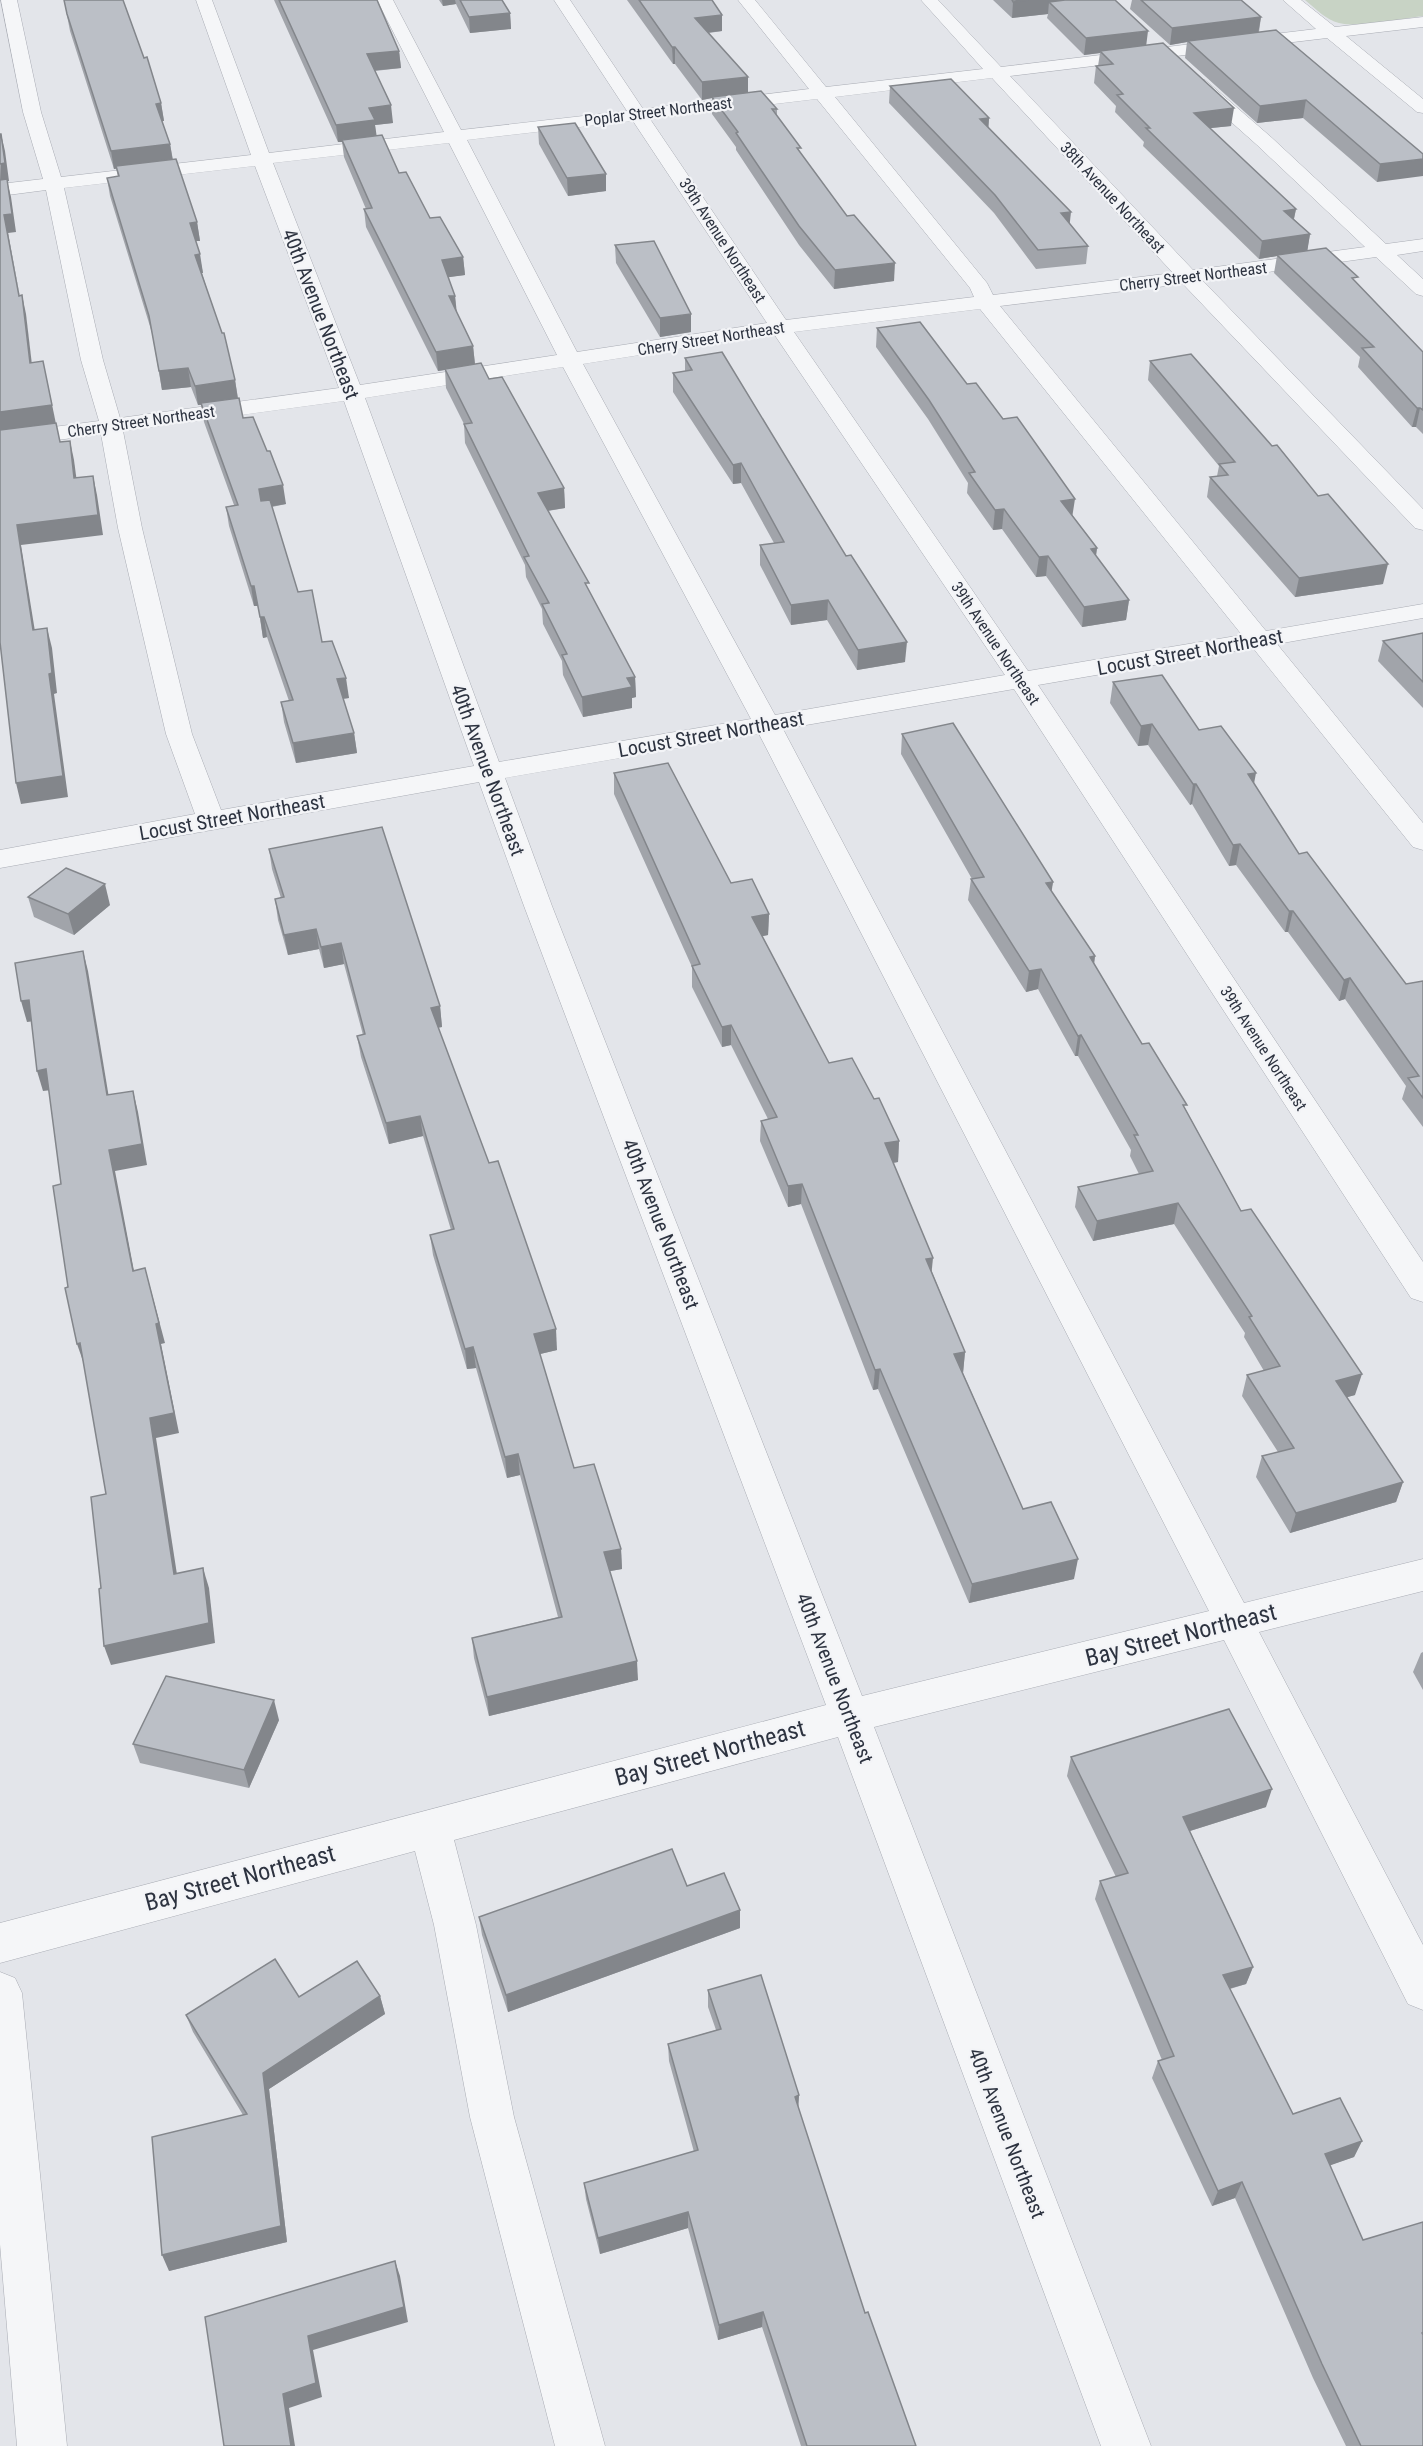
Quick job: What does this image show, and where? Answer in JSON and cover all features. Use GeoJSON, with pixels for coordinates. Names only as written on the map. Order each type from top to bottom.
{"type":"FeatureCollection","features":[{"type":"Feature","properties":{"kind":"street"},"geometry":{"type":"LineString","coordinates":[[0,1],[8,0],[32,112],[54,184],[65,243],[92,360],[111,425],[130,528],[179,734],[211,820]]}},
{"type":"Feature","properties":{"kind":"street","name":"40th Avenue Northeast"},"geometry":{"type":"LineString","coordinates":[[204,0],[352,393],[538,906],[850,1716],[1126,2446]]}},
{"type":"Feature","properties":{"kind":"street"},"geometry":{"type":"LineString","coordinates":[[385,0],[570,360],[767,724],[1423,1989]]}},
{"type":"Feature","properties":{"kind":"street","name":"39th Avenue Northeast"},"geometry":{"type":"LineString","coordinates":[[562,0],[780,327],[1022,681],[1423,1289]]}},
{"type":"Feature","properties":{"kind":"street"},"geometry":{"type":"LineString","coordinates":[[746,0],[980,287],[986,302],[1423,842]]}},
{"type":"Feature","properties":{"kind":"street","name":"38th Avenue Northeast"},"geometry":{"type":"LineString","coordinates":[[929,0],[1188,277],[1423,523]]}},
{"type":"Feature","properties":{"kind":"street"},"geometry":{"type":"LineString","coordinates":[[1291,0],[1423,108]]}},
{"type":"Feature","properties":{"kind":"street","name":"Poplar Street Northeast"},"geometry":{"type":"LineString","coordinates":[[0,190],[1423,22]]}},
{"type":"Feature","properties":{"kind":"street"},"geometry":{"type":"LineString","coordinates":[[1147,37],[1264,141],[1423,290]]}},
{"type":"Feature","properties":{"kind":"street","name":"Cherry Street Northeast"},"geometry":{"type":"LineString","coordinates":[[0,441],[352,393],[780,327],[1188,277],[1423,244]]}},
{"type":"Feature","properties":{"kind":"street","name":"Locust Street Northeast"},"geometry":{"type":"LineString","coordinates":[[0,859],[211,820],[1423,611]]}},
{"type":"Feature","properties":{"kind":"street","name":"Bay Street Northeast"},"geometry":{"type":"LineString","coordinates":[[0,1942],[850,1716],[1423,1575]]}},
{"type":"Feature","properties":{"kind":"street"},"geometry":{"type":"LineString","coordinates":[[430,1828],[454,1925],[492,2117],[580,2446]]}},
{"type":"Feature","properties":{"kind":"street"},"geometry":{"type":"LineString","coordinates":[[0,1993],[42,2446]]}},
{"type":"Feature","properties":{"kind":"green space"},"geometry":{"type":"Polygon","coordinates":[[[1305,0],[1423,0],[1423,16],[1369,24],[1339,23],[1321,13],[1305,0]]]}},
{"type":"Feature","properties":{"kind":"building"},"geometry":{"type":"Polygon","coordinates":[[[64,0],[123,0],[144,58],[147,57],[161,103],[156,104],[170,144],[111,151],[64,0]]]}},
{"type":"Feature","properties":{"kind":"building"},"geometry":{"type":"Polygon","coordinates":[[[279,0],[377,0],[399,51],[367,54],[391,105],[369,108],[375,120],[336,125],[279,0]]]}},
{"type":"Feature","properties":{"kind":"building"},"geometry":{"type":"Polygon","coordinates":[[[460,0],[502,0],[510,13],[469,17],[460,0]]]}},
{"type":"Feature","properties":{"kind":"building"},"geometry":{"type":"Polygon","coordinates":[[[639,0],[712,0],[722,15],[695,18],[748,77],[702,82],[675,47],[672,47],[639,0]]]}},
{"type":"Feature","properties":{"kind":"building"},"geometry":{"type":"Polygon","coordinates":[[[1115,0],[1148,31],[1086,38],[1049,2],[1115,0]]]}},
{"type":"Feature","properties":{"kind":"building"},"geometry":{"type":"Polygon","coordinates":[[[1141,0],[1241,0],[1261,17],[1172,28],[1141,0]]]}},
{"type":"Feature","properties":{"kind":"building"},"geometry":{"type":"Polygon","coordinates":[[[1276,30],[1423,154],[1423,159],[1380,164],[1306,100],[1260,106],[1188,41],[1276,30]]]}},
{"type":"Feature","properties":{"kind":"building"},"geometry":{"type":"Polygon","coordinates":[[[1163,43],[1234,108],[1194,113],[1296,209],[1284,211],[1310,234],[1262,241],[1146,128],[1150,128],[1117,95],[1123,94],[1096,66],[1113,64],[1100,51],[1163,43]]]}},
{"type":"Feature","properties":{"kind":"building"},"geometry":{"type":"Polygon","coordinates":[[[951,79],[989,118],[980,119],[1071,212],[1061,213],[1088,246],[1038,250],[995,195],[890,86],[951,79]]]}},
{"type":"Feature","properties":{"kind":"building"},"geometry":{"type":"Polygon","coordinates":[[[761,91],[777,109],[772,109],[801,148],[797,148],[847,216],[854,215],[895,263],[835,270],[799,226],[736,133],[738,132],[712,97],[761,91]]]}},
{"type":"Feature","properties":{"kind":"building"},"geometry":{"type":"Polygon","coordinates":[[[575,123],[606,174],[567,178],[538,127],[575,123]]]}},
{"type":"Feature","properties":{"kind":"building"},"geometry":{"type":"Polygon","coordinates":[[[0,134],[5,163],[0,164],[0,134]]]}},
{"type":"Feature","properties":{"kind":"building"},"geometry":{"type":"Polygon","coordinates":[[[382,135],[399,173],[406,172],[430,218],[440,217],[463,257],[442,260],[455,296],[449,296],[473,346],[436,352],[364,209],[372,208],[342,140],[382,135]]]}},
{"type":"Feature","properties":{"kind":"building"},"geometry":{"type":"Polygon","coordinates":[[[176,159],[197,222],[190,223],[200,254],[195,255],[222,333],[224,333],[235,380],[195,386],[188,368],[159,371],[149,316],[107,178],[119,176],[116,166],[176,159]]]}},
{"type":"Feature","properties":{"kind":"building"},"geometry":{"type":"Polygon","coordinates":[[[7,179],[12,214],[4,215],[19,296],[22,295],[30,363],[43,361],[52,405],[0,412],[0,180],[7,179]]]}},
{"type":"Feature","properties":{"kind":"building"},"geometry":{"type":"Polygon","coordinates":[[[654,241],[691,314],[660,318],[615,245],[654,241]]]}},
{"type":"Feature","properties":{"kind":"building"},"geometry":{"type":"Polygon","coordinates":[[[1326,248],[1358,277],[1352,278],[1423,352],[1423,410],[1417,408],[1362,348],[1374,347],[1277,255],[1326,248]]]}},
{"type":"Feature","properties":{"kind":"building"},"geometry":{"type":"Polygon","coordinates":[[[920,322],[967,384],[976,383],[1003,419],[1017,417],[1075,499],[1061,501],[1097,548],[1091,549],[1129,600],[1084,607],[1048,556],[1039,557],[1004,509],[995,510],[969,473],[975,472],[929,400],[877,328],[920,322]]]}},
{"type":"Feature","properties":{"kind":"building"},"geometry":{"type":"Polygon","coordinates":[[[722,352],[846,556],[851,555],[907,642],[858,650],[828,600],[791,605],[760,545],[784,542],[741,463],[733,465],[673,373],[692,370],[685,358],[722,352]]]}},
{"type":"Feature","properties":{"kind":"building"},"geometry":{"type":"Polygon","coordinates":[[[1191,354],[1272,446],[1277,445],[1318,496],[1328,494],[1388,564],[1299,578],[1210,477],[1228,475],[1219,464],[1235,462],[1150,361],[1191,354]]]}},
{"type":"Feature","properties":{"kind":"building"},"geometry":{"type":"Polygon","coordinates":[[[481,363],[489,379],[502,377],[564,488],[538,493],[589,583],[585,583],[635,677],[627,678],[632,687],[582,697],[562,655],[567,654],[542,604],[549,603],[524,557],[529,556],[464,424],[472,423],[445,369],[481,363]]]}},
{"type":"Feature","properties":{"kind":"building"},"geometry":{"type":"Polygon","coordinates":[[[239,398],[243,418],[253,417],[267,451],[270,451],[283,485],[259,489],[261,501],[270,500],[298,592],[312,590],[322,642],[332,641],[346,678],[337,679],[354,733],[293,743],[281,702],[293,700],[264,617],[260,617],[254,586],[251,586],[226,507],[238,505],[201,403],[239,398]]]}},
{"type":"Feature","properties":{"kind":"building"},"geometry":{"type":"Polygon","coordinates":[[[56,423],[60,442],[70,441],[74,478],[93,476],[98,515],[17,525],[33,630],[47,628],[52,673],[49,674],[63,776],[16,783],[0,642],[0,430],[56,423]]]}},
{"type":"Feature","properties":{"kind":"building"},"geometry":{"type":"Polygon","coordinates":[[[1423,633],[1423,682],[1383,641],[1423,633]]]}},
{"type":"Feature","properties":{"kind":"building"},"geometry":{"type":"Polygon","coordinates":[[[1162,675],[1199,730],[1221,726],[1256,773],[1248,774],[1299,854],[1307,852],[1406,984],[1423,981],[1423,1098],[1408,1078],[1419,1076],[1350,978],[1344,980],[1240,844],[1233,845],[1196,784],[1193,784],[1152,724],[1141,726],[1113,682],[1162,675]]]}},
{"type":"Feature","properties":{"kind":"building"},"geometry":{"type":"Polygon","coordinates":[[[953,723],[1053,882],[1046,883],[1095,956],[1090,957],[1142,1044],[1149,1043],[1187,1105],[1183,1105],[1241,1211],[1251,1209],[1362,1374],[1336,1381],[1403,1482],[1296,1513],[1262,1456],[1294,1448],[1247,1375],[1280,1366],[1249,1317],[1252,1316],[1178,1203],[1097,1221],[1078,1187],[1153,1171],[1134,1135],[1138,1135],[1081,1035],[1078,1036],[1041,969],[1029,971],[971,879],[984,877],[902,734],[953,723]]]}},
{"type":"Feature","properties":{"kind":"building"},"geometry":{"type":"Polygon","coordinates":[[[668,763],[731,883],[752,879],[769,914],[752,917],[829,1063],[852,1058],[874,1099],[879,1098],[899,1141],[885,1143],[933,1258],[926,1259],[965,1352],[954,1354],[1023,1509],[1051,1502],[1078,1559],[972,1584],[880,1369],[875,1370],[802,1184],[788,1186],[761,1121],[777,1117],[731,1025],[722,1027],[692,966],[700,964],[614,773],[668,763]]]}},
{"type":"Feature","properties":{"kind":"building"},"geometry":{"type":"Polygon","coordinates":[[[382,827],[440,1006],[431,1008],[489,1163],[498,1161],[556,1329],[534,1334],[574,1468],[594,1464],[621,1549],[604,1552],[637,1661],[487,1697],[472,1638],[562,1617],[518,1454],[505,1457],[473,1347],[465,1349],[430,1235],[454,1229],[420,1116],[386,1123],[357,1036],[365,1034],[341,943],[321,947],[316,929],[284,935],[275,899],[284,897],[269,849],[382,827]]]}},
{"type":"Feature","properties":{"kind":"building"},"geometry":{"type":"Polygon","coordinates":[[[66,868],[105,884],[68,914],[28,897],[66,868]]]}},
{"type":"Feature","properties":{"kind":"building"},"geometry":{"type":"Polygon","coordinates":[[[83,951],[107,1095],[133,1091],[142,1144],[109,1150],[133,1271],[145,1268],[159,1323],[156,1324],[174,1413],[150,1418],[174,1574],[203,1568],[209,1623],[104,1646],[99,1589],[101,1588],[91,1497],[106,1494],[80,1343],[77,1344],[65,1288],[68,1287],[53,1186],[61,1184],[46,1069],[37,1071],[29,1000],[21,1001],[15,963],[83,951]]]}},
{"type":"Feature","properties":{"kind":"building"},"geometry":{"type":"Polygon","coordinates":[[[166,1676],[274,1700],[244,1770],[133,1744],[166,1676]]]}},
{"type":"Feature","properties":{"kind":"building"},"geometry":{"type":"Polygon","coordinates":[[[1229,1709],[1272,1789],[1183,1817],[1253,1967],[1223,1975],[1293,2114],[1340,2098],[1362,2141],[1325,2154],[1363,2240],[1423,2222],[1423,2446],[1361,2446],[1322,2364],[1242,2182],[1218,2191],[1158,2061],[1174,2056],[1100,1881],[1128,1873],[1071,1757],[1229,1709]]]}},
{"type":"Feature","properties":{"kind":"building"},"geometry":{"type":"Polygon","coordinates":[[[672,1849],[687,1886],[724,1873],[740,1910],[506,1995],[479,1917],[672,1849]]]}},
{"type":"Feature","properties":{"kind":"building"},"geometry":{"type":"Polygon","coordinates":[[[275,1959],[299,1997],[357,1961],[380,1996],[263,2073],[281,2226],[162,2255],[152,2137],[247,2114],[186,2015],[275,1959]]]}},
{"type":"Feature","properties":{"kind":"building"},"geometry":{"type":"Polygon","coordinates":[[[761,1975],[799,2095],[795,2097],[865,2313],[868,2312],[916,2446],[807,2446],[763,2312],[719,2325],[688,2212],[598,2238],[584,2183],[698,2150],[668,2044],[721,2029],[708,1990],[761,1975]]]}},
{"type":"Feature","properties":{"kind":"building"},"geometry":{"type":"Polygon","coordinates":[[[395,2261],[404,2307],[308,2336],[316,2383],[283,2394],[291,2446],[224,2446],[205,2317],[395,2261]]]}}]}
